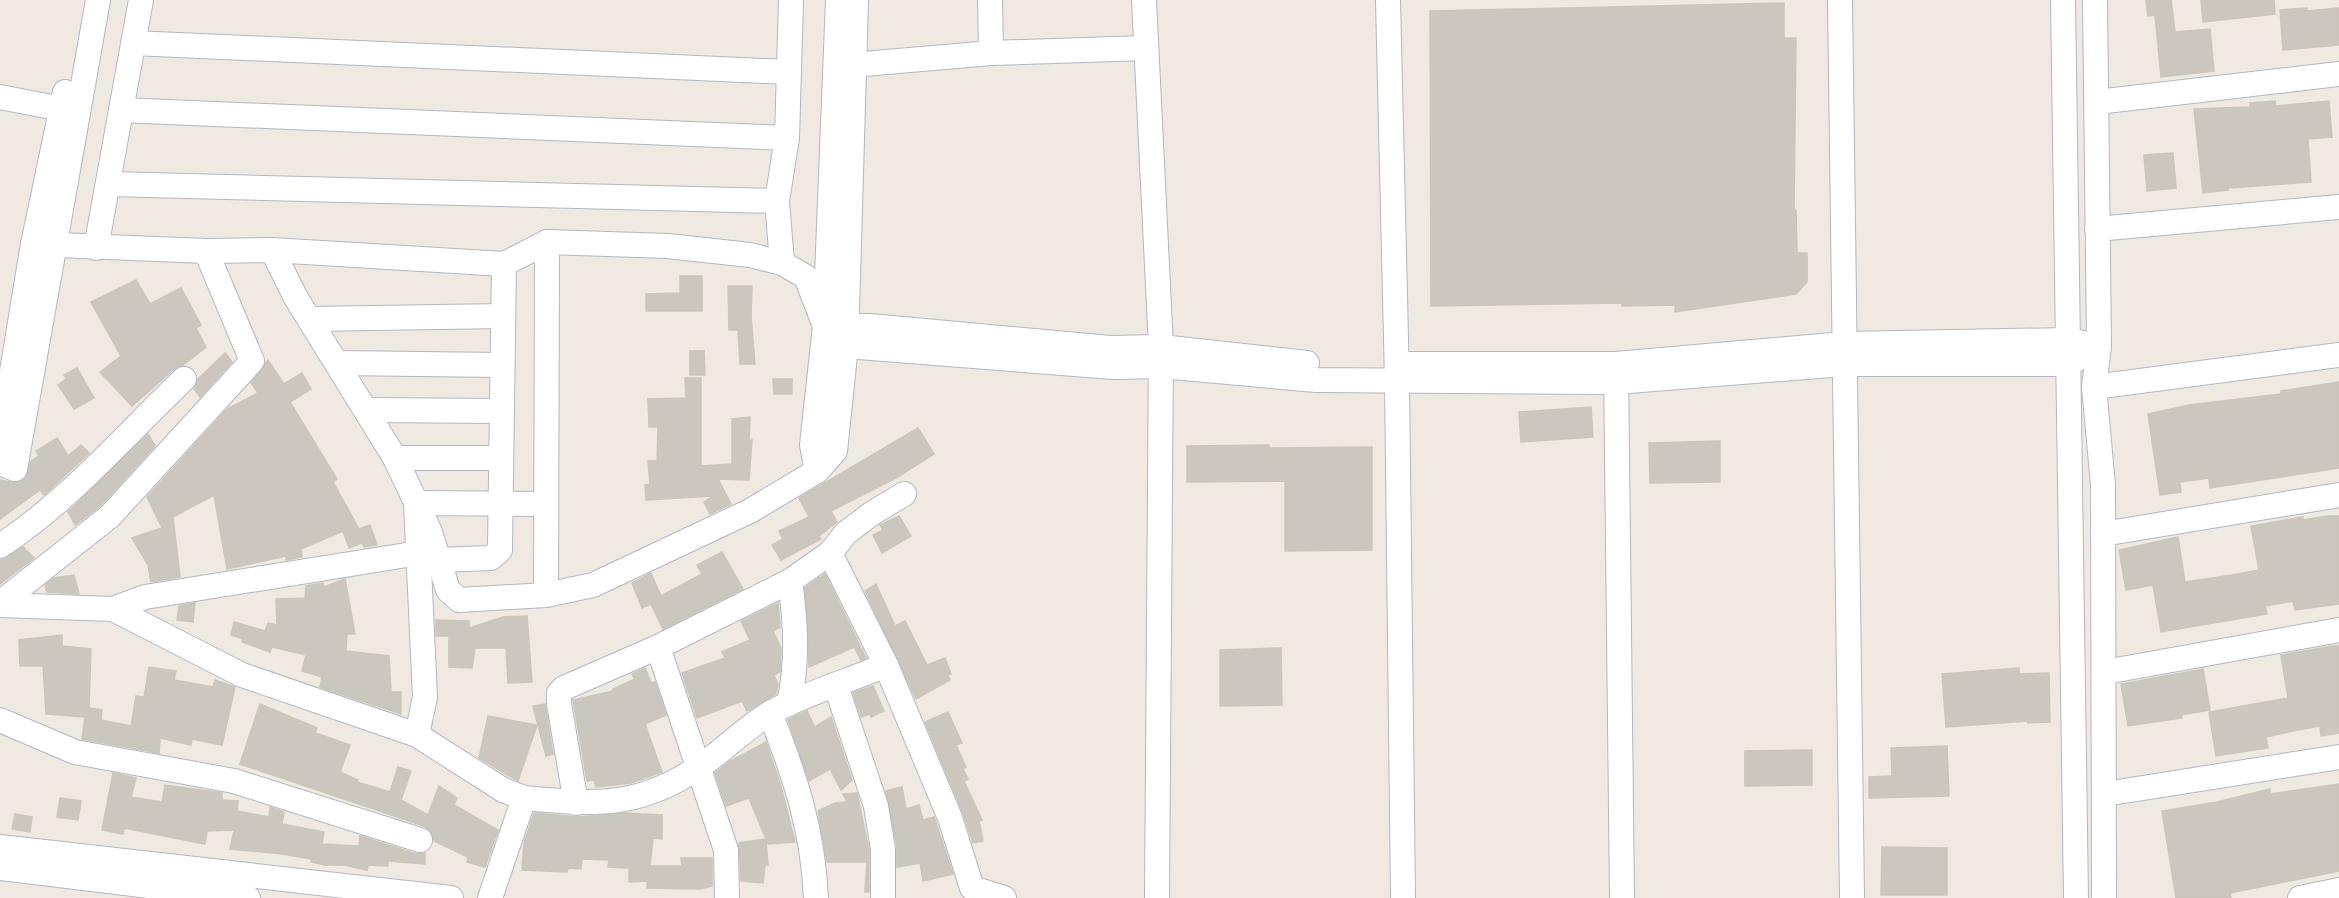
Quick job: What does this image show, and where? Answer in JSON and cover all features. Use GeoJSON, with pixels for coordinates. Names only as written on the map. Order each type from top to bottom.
{"type":"FeatureCollection","features":[{"type":"Feature","properties":{"kind":"street"},"geometry":{"type":"LineString","coordinates":[[0,464],[15,469],[62,109],[82,0]]}},
{"type":"Feature","properties":{"kind":"street"},"geometry":{"type":"LineString","coordinates":[[0,444],[98,0]]}},
{"type":"Feature","properties":{"kind":"street"},"geometry":{"type":"LineString","coordinates":[[96,248],[141,0]]}},
{"type":"Feature","properties":{"kind":"street"},"geometry":{"type":"LineString","coordinates":[[782,263],[777,201],[787,138],[791,0]]}},
{"type":"Feature","properties":{"kind":"street"},"geometry":{"type":"LineString","coordinates":[[838,0],[839,332]]}},
{"type":"Feature","properties":{"kind":"street"},"geometry":{"type":"LineString","coordinates":[[429,557],[448,590],[459,600],[546,595],[593,585],[750,511],[817,471],[812,445],[839,332],[856,0]]}},
{"type":"Feature","properties":{"kind":"street"},"geometry":{"type":"LineString","coordinates":[[990,0],[991,53]]}},
{"type":"Feature","properties":{"kind":"street"},"geometry":{"type":"LineString","coordinates":[[1144,0],[1161,357],[1157,898]]}},
{"type":"Feature","properties":{"kind":"street"},"geometry":{"type":"LineString","coordinates":[[1388,0],[1397,373],[1403,898]]}},
{"type":"Feature","properties":{"kind":"street"},"geometry":{"type":"LineString","coordinates":[[1840,0],[1852,898]]}},
{"type":"Feature","properties":{"kind":"street"},"geometry":{"type":"LineString","coordinates":[[2063,0],[2076,898]]}},
{"type":"Feature","properties":{"kind":"street"},"geometry":{"type":"LineString","coordinates":[[2095,0],[2099,346],[2094,387],[2103,485],[2104,898]]}},
{"type":"Feature","properties":{"kind":"street"},"geometry":{"type":"LineString","coordinates":[[133,43],[789,72]]}},
{"type":"Feature","properties":{"kind":"street"},"geometry":{"type":"LineString","coordinates":[[852,64],[991,53],[1145,48]]}},
{"type":"Feature","properties":{"kind":"street"},"geometry":{"type":"LineString","coordinates":[[2097,102],[2339,74]]}},
{"type":"Feature","properties":{"kind":"street"},"geometry":{"type":"LineString","coordinates":[[0,97],[62,109]]}},
{"type":"Feature","properties":{"kind":"street"},"geometry":{"type":"LineString","coordinates":[[121,110],[787,138]]}},
{"type":"Feature","properties":{"kind":"street"},"geometry":{"type":"LineString","coordinates":[[108,184],[777,201]]}},
{"type":"Feature","properties":{"kind":"street"},"geometry":{"type":"LineString","coordinates":[[2097,229],[2339,207]]}},
{"type":"Feature","properties":{"kind":"street"},"geometry":{"type":"LineString","coordinates":[[44,244],[206,251],[273,250],[504,264],[547,242],[668,246],[750,255],[782,263],[806,277],[839,332]]}},
{"type":"Feature","properties":{"kind":"street"},"geometry":{"type":"LineString","coordinates":[[546,595],[547,242]]}},
{"type":"Feature","properties":{"kind":"street"},"geometry":{"type":"LineString","coordinates":[[273,250],[310,319],[368,410],[395,458],[416,503],[429,557],[425,697],[417,735]]}},
{"type":"Feature","properties":{"kind":"street"},"geometry":{"type":"LineString","coordinates":[[0,604],[110,516],[252,361],[206,251]]}},
{"type":"Feature","properties":{"kind":"street"},"geometry":{"type":"LineString","coordinates":[[0,604],[113,609],[145,597],[429,557],[491,558],[500,550],[504,264]]}},
{"type":"Feature","properties":{"kind":"street"},"geometry":{"type":"LineString","coordinates":[[310,319],[503,316]]}},
{"type":"Feature","properties":{"kind":"street"},"geometry":{"type":"LineString","coordinates":[[839,332],[1110,348],[1161,357],[1319,364],[1397,373],[1616,373],[1844,354],[2068,340],[2099,346]]}},
{"type":"Feature","properties":{"kind":"street"},"geometry":{"type":"LineString","coordinates":[[1844,354],[2068,364],[2099,346]]}},
{"type":"Feature","properties":{"kind":"street"},"geometry":{"type":"LineString","coordinates":[[2094,387],[2339,356]]}},
{"type":"Feature","properties":{"kind":"street"},"geometry":{"type":"LineString","coordinates":[[337,363],[502,365]]}},
{"type":"Feature","properties":{"kind":"street"},"geometry":{"type":"LineString","coordinates":[[1616,373],[1622,898]]}},
{"type":"Feature","properties":{"kind":"street"},"geometry":{"type":"LineString","coordinates":[[0,546],[62,499],[184,379]]}},
{"type":"Feature","properties":{"kind":"street"},"geometry":{"type":"LineString","coordinates":[[368,410],[501,411]]}},
{"type":"Feature","properties":{"kind":"street"},"geometry":{"type":"LineString","coordinates":[[395,458],[500,458]]}},
{"type":"Feature","properties":{"kind":"street"},"geometry":{"type":"LineString","coordinates":[[576,803],[559,693],[564,688],[658,647],[790,581],[830,553],[846,533],[871,514],[904,494]]}},
{"type":"Feature","properties":{"kind":"street"},"geometry":{"type":"LineString","coordinates":[[2103,534],[2339,495]]}},
{"type":"Feature","properties":{"kind":"street"},"geometry":{"type":"LineString","coordinates":[[416,503],[546,504]]}},
{"type":"Feature","properties":{"kind":"street"},"geometry":{"type":"LineString","coordinates":[[830,553],[886,665],[950,818],[972,888],[1004,898]]}},
{"type":"Feature","properties":{"kind":"street"},"geometry":{"type":"LineString","coordinates":[[790,581],[797,629],[795,675],[779,709],[797,781],[815,877],[816,898]]}},
{"type":"Feature","properties":{"kind":"street"},"geometry":{"type":"LineString","coordinates":[[113,609],[242,675],[417,735],[503,790],[524,798],[576,803],[615,802],[645,794],[697,768],[779,709],[886,665]]}},
{"type":"Feature","properties":{"kind":"street"},"geometry":{"type":"LineString","coordinates":[[2104,672],[2339,630]]}},
{"type":"Feature","properties":{"kind":"street"},"geometry":{"type":"LineString","coordinates":[[658,647],[726,850],[727,898]]}},
{"type":"Feature","properties":{"kind":"street"},"geometry":{"type":"LineString","coordinates":[[836,686],[876,806],[883,849],[883,898]]}},
{"type":"Feature","properties":{"kind":"street"},"geometry":{"type":"LineString","coordinates":[[0,720],[75,752],[234,781],[420,840]]}},
{"type":"Feature","properties":{"kind":"street"},"geometry":{"type":"LineString","coordinates":[[2105,794],[2339,757]]}},
{"type":"Feature","properties":{"kind":"street"},"geometry":{"type":"LineString","coordinates":[[490,898],[524,798]]}},
{"type":"Feature","properties":{"kind":"street"},"geometry":{"type":"LineString","coordinates":[[0,847],[248,898]]}},
{"type":"Feature","properties":{"kind":"street"},"geometry":{"type":"LineString","coordinates":[[0,868],[185,885],[451,898]]}},
{"type":"Feature","properties":{"kind":"street"},"geometry":{"type":"LineString","coordinates":[[2300,898],[2339,890]]}},
{"type":"Feature","properties":{"kind":"building"},"geometry":{"type":"Polygon","coordinates":[[[2146,0],[2171,0],[2175,32],[2210,29],[2214,71],[2161,77],[2155,15],[2148,16],[2146,0]]]}},
{"type":"Feature","properties":{"kind":"building"},"geometry":{"type":"Polygon","coordinates":[[[2201,0],[2274,0],[2275,14],[2203,22],[2201,0]]]}},
{"type":"Feature","properties":{"kind":"building"},"geometry":{"type":"Polygon","coordinates":[[[1784,3],[1784,38],[1796,38],[1794,210],[1796,210],[1797,253],[1807,253],[1807,282],[1796,294],[1675,312],[1675,305],[1622,306],[1622,303],[1431,306],[1430,11],[1784,3]]]}},
{"type":"Feature","properties":{"kind":"building"},"geometry":{"type":"Polygon","coordinates":[[[2307,8],[2307,11],[2339,8],[2339,45],[2283,50],[2280,10],[2307,8]]]}},
{"type":"Feature","properties":{"kind":"building"},"geometry":{"type":"Polygon","coordinates":[[[2275,101],[2276,106],[2329,101],[2332,137],[2308,139],[2311,182],[2228,188],[2228,190],[2203,193],[2194,109],[2250,107],[2250,103],[2275,101]]]}},
{"type":"Feature","properties":{"kind":"building"},"geometry":{"type":"Polygon","coordinates":[[[2173,153],[2176,188],[2147,191],[2144,155],[2173,153]]]}},
{"type":"Feature","properties":{"kind":"building"},"geometry":{"type":"Polygon","coordinates":[[[680,276],[702,276],[702,311],[646,311],[646,294],[680,293],[680,276]]]}},
{"type":"Feature","properties":{"kind":"building"},"geometry":{"type":"Polygon","coordinates":[[[136,280],[150,304],[181,288],[201,325],[196,328],[206,347],[183,365],[174,369],[132,406],[100,372],[121,356],[91,302],[136,280]]]}},
{"type":"Feature","properties":{"kind":"building"},"geometry":{"type":"Polygon","coordinates":[[[728,286],[752,286],[751,316],[755,364],[740,364],[738,330],[729,330],[728,286]]]}},
{"type":"Feature","properties":{"kind":"building"},"geometry":{"type":"Polygon","coordinates":[[[690,351],[704,351],[705,375],[690,375],[690,351]]]}},
{"type":"Feature","properties":{"kind":"building"},"geometry":{"type":"Polygon","coordinates":[[[225,353],[232,362],[200,397],[194,389],[198,379],[225,353]]]}},
{"type":"Feature","properties":{"kind":"building"},"geometry":{"type":"Polygon","coordinates":[[[268,360],[284,384],[302,373],[311,389],[290,402],[337,479],[333,482],[359,529],[370,525],[377,545],[364,547],[362,543],[349,548],[343,531],[301,549],[302,557],[286,560],[286,556],[227,569],[214,495],[173,517],[180,577],[151,582],[148,565],[132,538],[162,528],[147,497],[227,409],[258,393],[251,383],[268,360]]]}},
{"type":"Feature","properties":{"kind":"building"},"geometry":{"type":"Polygon","coordinates":[[[77,368],[94,398],[74,409],[58,385],[66,379],[64,375],[77,368]]]}},
{"type":"Feature","properties":{"kind":"building"},"geometry":{"type":"Polygon","coordinates":[[[685,378],[701,378],[701,466],[732,464],[732,419],[750,417],[749,441],[752,440],[749,480],[718,479],[731,504],[710,514],[704,502],[713,496],[646,500],[645,485],[650,484],[648,461],[657,461],[658,427],[649,427],[648,399],[686,398],[685,378]]]}},
{"type":"Feature","properties":{"kind":"building"},"geometry":{"type":"Polygon","coordinates":[[[773,379],[792,379],[792,394],[774,394],[773,379]]]}},
{"type":"Feature","properties":{"kind":"building"},"geometry":{"type":"Polygon","coordinates":[[[2339,382],[2339,468],[2210,488],[2209,478],[2180,482],[2181,492],[2160,495],[2148,414],[2189,405],[2281,394],[2281,391],[2339,382]]]}},
{"type":"Feature","properties":{"kind":"building"},"geometry":{"type":"Polygon","coordinates":[[[1591,407],[1593,437],[1521,442],[1519,412],[1591,407]]]}},
{"type":"Feature","properties":{"kind":"building"},"geometry":{"type":"Polygon","coordinates":[[[918,428],[934,454],[896,478],[831,511],[837,522],[819,536],[821,539],[781,560],[772,545],[783,539],[779,531],[809,517],[799,498],[918,428]]]}},
{"type":"Feature","properties":{"kind":"building"},"geometry":{"type":"Polygon","coordinates":[[[148,434],[155,446],[100,506],[75,525],[68,512],[148,434]]]}},
{"type":"Feature","properties":{"kind":"building"},"geometry":{"type":"Polygon","coordinates":[[[57,438],[68,456],[81,445],[89,453],[44,495],[40,490],[0,519],[0,480],[17,483],[25,479],[31,461],[39,456],[36,451],[57,438]]]}},
{"type":"Feature","properties":{"kind":"building"},"geometry":{"type":"Polygon","coordinates":[[[1720,441],[1720,482],[1650,483],[1649,443],[1720,441]]]}},
{"type":"Feature","properties":{"kind":"building"},"geometry":{"type":"Polygon","coordinates":[[[1269,445],[1269,448],[1372,447],[1372,550],[1285,551],[1285,481],[1187,482],[1187,446],[1269,445]]]}},
{"type":"Feature","properties":{"kind":"building"},"geometry":{"type":"Polygon","coordinates":[[[899,516],[911,536],[882,553],[873,535],[883,530],[880,525],[899,516]]]}},
{"type":"Feature","properties":{"kind":"building"},"geometry":{"type":"Polygon","coordinates":[[[2339,516],[2339,604],[2295,610],[2293,601],[2265,606],[2267,614],[2161,632],[2153,585],[2126,590],[2119,550],[2178,537],[2185,582],[2232,575],[2259,570],[2251,526],[2303,517],[2303,520],[2339,516]]]}},
{"type":"Feature","properties":{"kind":"building"},"geometry":{"type":"Polygon","coordinates":[[[23,547],[34,558],[0,584],[0,560],[23,547]]]}},
{"type":"Feature","properties":{"kind":"building"},"geometry":{"type":"Polygon","coordinates":[[[722,552],[743,589],[663,629],[651,604],[642,608],[632,583],[651,573],[661,596],[702,574],[697,565],[722,552]]]}},
{"type":"Feature","properties":{"kind":"building"},"geometry":{"type":"Polygon","coordinates":[[[825,574],[866,658],[861,660],[854,647],[809,667],[805,588],[825,574]]]}},
{"type":"Feature","properties":{"kind":"building"},"geometry":{"type":"Polygon","coordinates":[[[74,575],[79,594],[47,592],[45,585],[54,578],[74,575]]]}},
{"type":"Feature","properties":{"kind":"building"},"geometry":{"type":"Polygon","coordinates":[[[345,579],[355,634],[347,634],[346,651],[389,656],[391,692],[401,692],[401,714],[320,687],[322,677],[302,671],[306,655],[272,647],[270,652],[242,642],[243,639],[231,635],[234,622],[265,631],[268,623],[277,625],[276,599],[305,598],[306,586],[323,583],[324,587],[345,579]]]}},
{"type":"Feature","properties":{"kind":"building"},"geometry":{"type":"Polygon","coordinates":[[[876,584],[895,626],[905,621],[927,665],[945,658],[951,674],[948,675],[950,680],[916,699],[865,591],[876,584]]]}},
{"type":"Feature","properties":{"kind":"building"},"geometry":{"type":"Polygon","coordinates":[[[195,603],[193,622],[177,620],[179,606],[195,603]]]}},
{"type":"Feature","properties":{"kind":"building"},"geometry":{"type":"Polygon","coordinates":[[[778,603],[780,627],[773,631],[781,648],[780,672],[774,675],[778,684],[776,694],[747,711],[742,701],[697,718],[682,673],[725,658],[722,652],[750,640],[741,621],[778,603]]]}},
{"type":"Feature","properties":{"kind":"building"},"geometry":{"type":"Polygon","coordinates":[[[527,616],[532,682],[508,683],[506,648],[475,648],[472,668],[449,667],[449,636],[436,636],[436,620],[469,621],[469,628],[503,617],[527,616]]]}},
{"type":"Feature","properties":{"kind":"building"},"geometry":{"type":"Polygon","coordinates":[[[62,635],[62,646],[91,649],[89,708],[102,710],[101,720],[131,726],[136,696],[144,697],[149,667],[176,671],[174,680],[213,687],[215,680],[235,687],[222,745],[192,739],[191,745],[160,738],[159,753],[82,739],[85,717],[46,714],[43,666],[20,666],[19,640],[62,635]]]}},
{"type":"Feature","properties":{"kind":"building"},"geometry":{"type":"Polygon","coordinates":[[[2339,646],[2339,733],[2321,736],[2320,726],[2293,731],[2266,737],[2268,748],[2216,756],[2209,712],[2288,698],[2281,655],[2339,646]]]}},
{"type":"Feature","properties":{"kind":"building"},"geometry":{"type":"Polygon","coordinates":[[[1281,648],[1282,705],[1220,706],[1220,650],[1281,648]]]}},
{"type":"Feature","properties":{"kind":"building"},"geometry":{"type":"Polygon","coordinates":[[[645,668],[651,683],[655,682],[666,715],[645,724],[662,772],[631,783],[596,787],[594,780],[587,781],[573,700],[613,691],[635,679],[632,674],[645,668]]]}},
{"type":"Feature","properties":{"kind":"building"},"geometry":{"type":"Polygon","coordinates":[[[2019,668],[2019,674],[2049,673],[2050,722],[2028,723],[2028,721],[1946,727],[1942,674],[2019,668]]]}},
{"type":"Feature","properties":{"kind":"building"},"geometry":{"type":"Polygon","coordinates":[[[2203,669],[2210,710],[2181,715],[2182,718],[2128,726],[2121,684],[2203,669]]]}},
{"type":"Feature","properties":{"kind":"building"},"geometry":{"type":"Polygon","coordinates":[[[873,686],[884,711],[871,717],[870,714],[861,717],[853,693],[873,686]]]}},
{"type":"Feature","properties":{"kind":"building"},"geometry":{"type":"Polygon","coordinates":[[[260,704],[317,728],[315,733],[350,745],[340,772],[358,780],[357,782],[390,792],[398,767],[411,771],[401,800],[428,815],[439,786],[457,798],[454,805],[498,830],[485,867],[467,862],[468,857],[434,841],[431,831],[424,826],[240,764],[260,704]]]}},
{"type":"Feature","properties":{"kind":"building"},"geometry":{"type":"Polygon","coordinates":[[[545,704],[553,754],[546,756],[533,706],[545,704]]]}},
{"type":"Feature","properties":{"kind":"building"},"geometry":{"type":"Polygon","coordinates":[[[807,711],[815,727],[831,717],[852,780],[841,790],[830,769],[809,781],[788,720],[807,711]]]}},
{"type":"Feature","properties":{"kind":"building"},"geometry":{"type":"Polygon","coordinates":[[[948,712],[962,743],[956,745],[966,767],[963,769],[968,779],[964,781],[982,820],[979,821],[983,841],[973,843],[925,722],[948,712]]]}},
{"type":"Feature","properties":{"kind":"building"},"geometry":{"type":"Polygon","coordinates":[[[488,716],[537,725],[518,781],[479,758],[488,716]]]}},
{"type":"Feature","properties":{"kind":"building"},"geometry":{"type":"Polygon","coordinates":[[[766,742],[781,786],[795,842],[768,844],[766,841],[768,865],[765,865],[763,883],[741,881],[739,843],[766,839],[749,798],[726,806],[715,773],[729,762],[766,742]]]}},
{"type":"Feature","properties":{"kind":"building"},"geometry":{"type":"Polygon","coordinates":[[[1947,746],[1949,796],[1869,798],[1869,777],[1892,776],[1891,748],[1947,746]]]}},
{"type":"Feature","properties":{"kind":"building"},"geometry":{"type":"Polygon","coordinates":[[[1812,750],[1812,785],[1745,786],[1745,751],[1812,750]]]}},
{"type":"Feature","properties":{"kind":"building"},"geometry":{"type":"Polygon","coordinates":[[[113,773],[136,778],[131,797],[162,802],[165,785],[222,793],[222,800],[238,801],[237,811],[269,817],[270,807],[284,812],[282,824],[324,832],[322,844],[359,846],[360,836],[416,854],[425,853],[425,864],[388,861],[388,866],[368,865],[367,870],[344,865],[325,865],[311,862],[311,859],[283,854],[230,849],[234,830],[207,831],[205,844],[124,828],[123,834],[102,830],[113,773]]]}},
{"type":"Feature","properties":{"kind":"building"},"geometry":{"type":"Polygon","coordinates":[[[2339,784],[2339,871],[2230,893],[2231,898],[2176,898],[2162,811],[2217,802],[2270,789],[2270,794],[2339,784]]]}},
{"type":"Feature","properties":{"kind":"building"},"geometry":{"type":"Polygon","coordinates":[[[902,787],[906,809],[919,805],[923,820],[934,817],[953,874],[923,881],[920,863],[897,867],[897,847],[886,791],[902,787]]]}},
{"type":"Feature","properties":{"kind":"building"},"geometry":{"type":"Polygon","coordinates":[[[857,793],[869,850],[869,892],[865,892],[867,862],[827,862],[818,811],[835,803],[847,802],[843,794],[857,793]]]}},
{"type":"Feature","properties":{"kind":"building"},"geometry":{"type":"Polygon","coordinates":[[[60,798],[81,801],[78,820],[57,817],[60,798]]]}},
{"type":"Feature","properties":{"kind":"building"},"geometry":{"type":"Polygon","coordinates":[[[534,813],[578,817],[624,813],[662,815],[662,839],[653,838],[650,866],[682,866],[681,858],[712,858],[712,886],[700,889],[647,888],[647,881],[629,882],[629,868],[608,867],[609,860],[582,859],[581,869],[568,868],[567,872],[522,870],[524,843],[534,813]]]}},
{"type":"Feature","properties":{"kind":"building"},"geometry":{"type":"Polygon","coordinates":[[[15,814],[32,817],[30,832],[12,829],[15,814]]]}},
{"type":"Feature","properties":{"kind":"building"},"geometry":{"type":"Polygon","coordinates":[[[1882,847],[1947,848],[1947,895],[1881,895],[1882,847]]]}}]}
